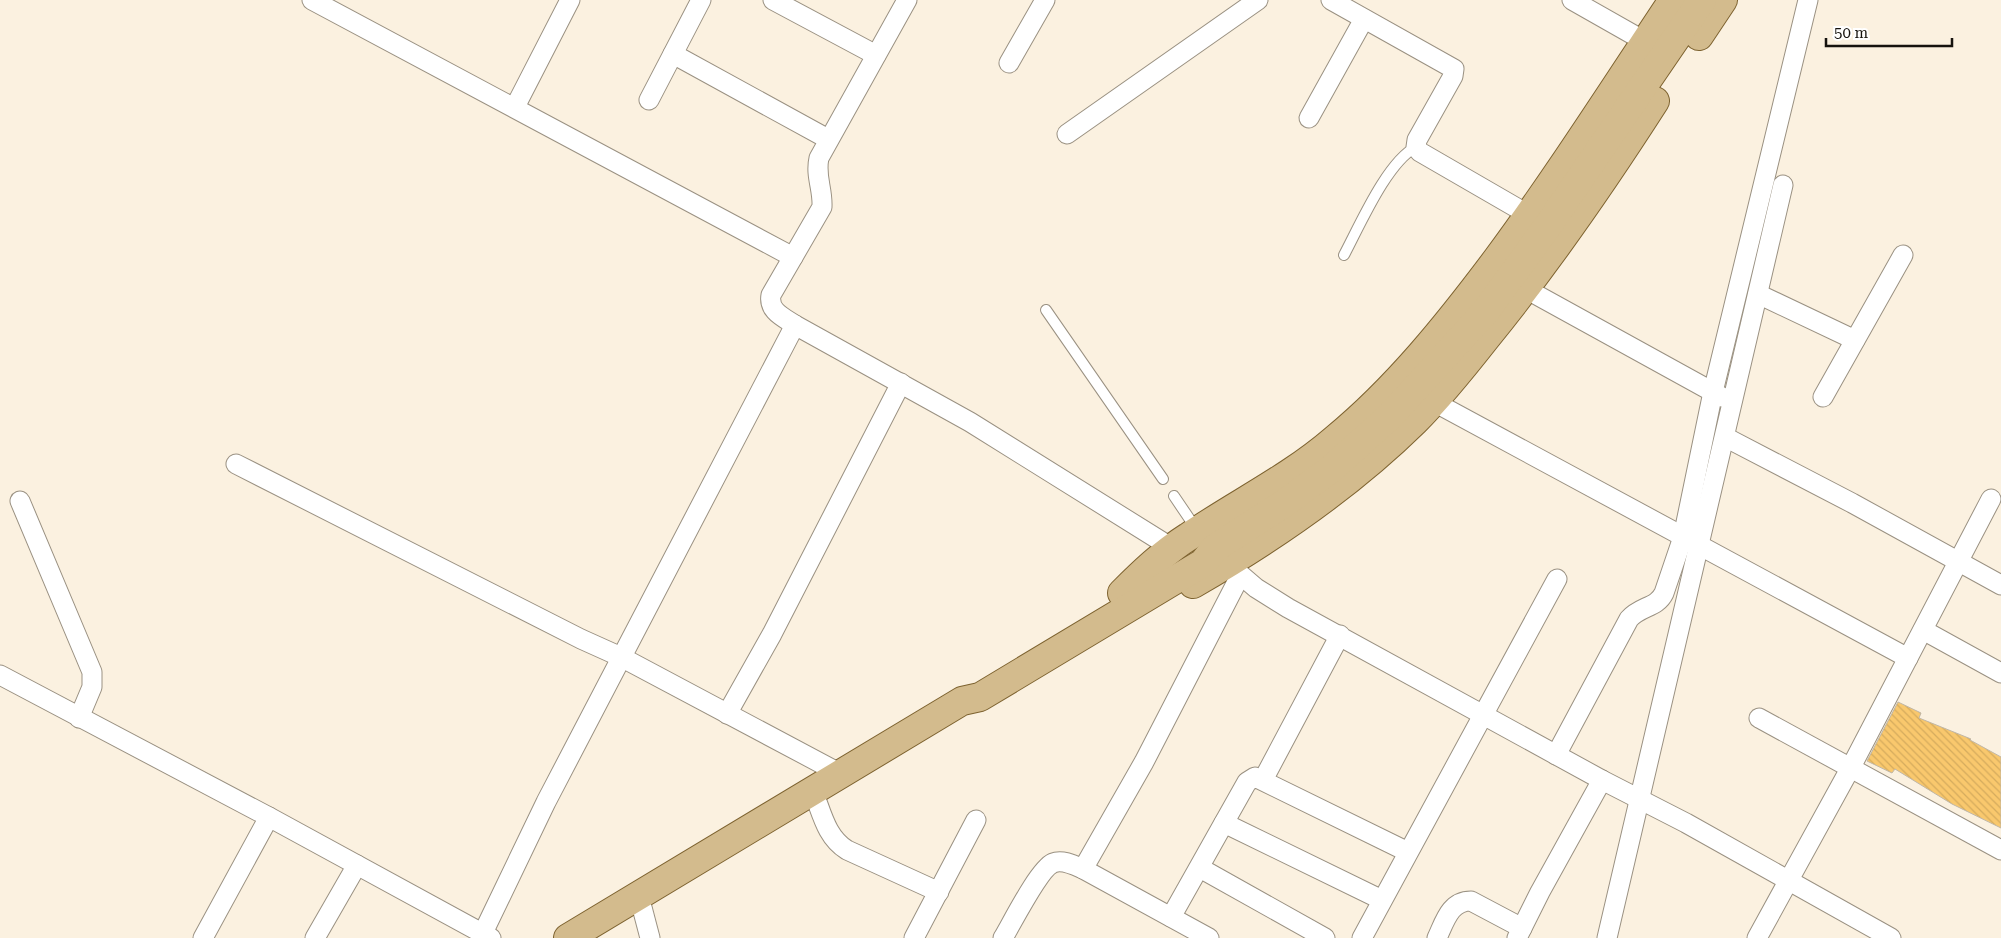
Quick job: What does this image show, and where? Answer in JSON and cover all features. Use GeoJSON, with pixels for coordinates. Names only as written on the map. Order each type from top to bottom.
{"type":"FeatureCollection","features":[{"type":"Feature","properties":{"kind":"main road"},"geometry":{"type":"LineString","coordinates":[[1220,555],[1241,505],[1328,445],[1386,392],[1426,348],[1475,288],[1529,215],[1673,0]]}},
{"type":"Feature","properties":{"kind":"main road"},"geometry":{"type":"LineString","coordinates":[[568,938],[962,701],[975,685],[1031,658],[1126,600],[1196,551],[1220,555],[1331,468],[1389,417],[1486,311],[1547,228],[1702,0]]}},
{"type":"Feature","properties":{"kind":"main road"},"geometry":{"type":"LineString","coordinates":[[1126,600],[1172,548],[1220,555],[1294,522],[1353,478],[1434,402],[1526,289],[1578,218],[1723,0]]}},
{"type":"Feature","properties":{"kind":"street"},"geometry":{"type":"LineString","coordinates":[[312,0],[793,257]]}},
{"type":"Feature","properties":{"kind":"street"},"geometry":{"type":"LineString","coordinates":[[649,100],[701,0]]}},
{"type":"Feature","properties":{"kind":"street"},"geometry":{"type":"LineString","coordinates":[[773,0],[876,55]]}},
{"type":"Feature","properties":{"kind":"street"},"geometry":{"type":"LineString","coordinates":[[907,0],[819,158],[816,170],[823,193],[822,207],[771,295],[770,303],[773,309],[795,325],[970,422],[1172,548]]}},
{"type":"Feature","properties":{"kind":"street"},"geometry":{"type":"LineString","coordinates":[[1009,62],[1045,0]]}},
{"type":"Feature","properties":{"kind":"street"},"geometry":{"type":"LineString","coordinates":[[1067,134],[1258,0]]}},
{"type":"Feature","properties":{"kind":"street"},"geometry":{"type":"LineString","coordinates":[[1331,0],[1454,69],[1453,76],[1417,140],[1416,146],[1420,152],[1529,215]]}},
{"type":"Feature","properties":{"kind":"street"},"geometry":{"type":"LineString","coordinates":[[1572,0],[1646,42]]}},
{"type":"Feature","properties":{"kind":"street"},"geometry":{"type":"LineString","coordinates":[[1556,755],[1629,619],[1636,610],[1660,601],[1683,536],[1713,392],[1808,0]]}},
{"type":"Feature","properties":{"kind":"street"},"geometry":{"type":"LineString","coordinates":[[514,107],[563,2]]}},
{"type":"Feature","properties":{"kind":"street"},"geometry":{"type":"LineString","coordinates":[[1308,118],[1364,19]]}},
{"type":"Feature","properties":{"kind":"street"},"geometry":{"type":"LineString","coordinates":[[673,54],[828,139]]}},
{"type":"Feature","properties":{"kind":"street"},"geometry":{"type":"LineString","coordinates":[[1608,938],[1639,797],[1700,547],[1781,194],[1760,197]]}},
{"type":"Feature","properties":{"kind":"street"},"geometry":{"type":"LineString","coordinates":[[1823,397],[1903,254]]}},
{"type":"Feature","properties":{"kind":"street"},"geometry":{"type":"LineString","coordinates":[[1526,289],[1733,402]]}},
{"type":"Feature","properties":{"kind":"street"},"geometry":{"type":"LineString","coordinates":[[1758,294],[1855,340]]}},
{"type":"Feature","properties":{"kind":"street"},"geometry":{"type":"LineString","coordinates":[[0,675],[269,817],[487,936],[546,802],[795,325]]}},
{"type":"Feature","properties":{"kind":"street"},"geometry":{"type":"LineString","coordinates":[[727,714],[772,634],[901,383]]}},
{"type":"Feature","properties":{"kind":"street"},"geometry":{"type":"LineString","coordinates":[[1434,402],[1908,658]]}},
{"type":"Feature","properties":{"kind":"street"},"geometry":{"type":"LineString","coordinates":[[1725,437],[2001,585]]}},
{"type":"Feature","properties":{"kind":"street"},"geometry":{"type":"LineString","coordinates":[[236,464],[581,639],[621,656],[841,774]]}},
{"type":"Feature","properties":{"kind":"street"},"geometry":{"type":"LineString","coordinates":[[1757,938],[1851,767],[1991,498]]}},
{"type":"Feature","properties":{"kind":"street"},"geometry":{"type":"LineString","coordinates":[[20,501],[92,672],[92,687],[79,718]]}},
{"type":"Feature","properties":{"kind":"street"},"geometry":{"type":"LineString","coordinates":[[1083,868],[1144,762],[1220,555],[1288,608],[1602,780],[1639,797],[1891,938]]}},
{"type":"Feature","properties":{"kind":"street"},"geometry":{"type":"LineString","coordinates":[[1362,938],[1556,578]]}},
{"type":"Feature","properties":{"kind":"street"},"geometry":{"type":"LineString","coordinates":[[1923,630],[2001,673]]}},
{"type":"Feature","properties":{"kind":"street"},"geometry":{"type":"LineString","coordinates":[[1263,780],[1340,635]]}},
{"type":"Feature","properties":{"kind":"street"},"geometry":{"type":"LineString","coordinates":[[1759,718],[2001,850]]}},
{"type":"Feature","properties":{"kind":"street"},"geometry":{"type":"LineString","coordinates":[[1171,917],[1250,778],[1255,777],[1263,780],[1408,852]]}},
{"type":"Feature","properties":{"kind":"street"},"geometry":{"type":"LineString","coordinates":[[1437,938],[1453,906],[1461,901],[1471,901],[1520,933],[1602,780]]}},
{"type":"Feature","properties":{"kind":"street"},"geometry":{"type":"LineString","coordinates":[[813,791],[830,835],[836,844],[939,892]]}},
{"type":"Feature","properties":{"kind":"street"},"geometry":{"type":"LineString","coordinates":[[203,938],[269,817]]}},
{"type":"Feature","properties":{"kind":"street"},"geometry":{"type":"LineString","coordinates":[[914,938],[976,820]]}},
{"type":"Feature","properties":{"kind":"street"},"geometry":{"type":"LineString","coordinates":[[1224,823],[1382,900]]}},
{"type":"Feature","properties":{"kind":"street"},"geometry":{"type":"LineString","coordinates":[[1004,938],[1042,872],[1053,863],[1059,862],[1083,868],[1209,938]]}},
{"type":"Feature","properties":{"kind":"street"},"geometry":{"type":"LineString","coordinates":[[315,938],[357,865]]}},
{"type":"Feature","properties":{"kind":"street"},"geometry":{"type":"LineString","coordinates":[[1200,868],[1325,938]]}},
{"type":"Feature","properties":{"kind":"street"},"geometry":{"type":"LineString","coordinates":[[639,896],[650,938]]}},
{"type":"Feature","properties":{"kind":"lane"},"geometry":{"type":"LineString","coordinates":[[1344,255],[1392,169],[1408,151],[1416,146]]}},
{"type":"Feature","properties":{"kind":"lane"},"geometry":{"type":"LineString","coordinates":[[1046,310],[1163,480]]}},
{"type":"Feature","properties":{"kind":"lane"},"geometry":{"type":"LineString","coordinates":[[1174,496],[1220,555]]}},
{"type":"Feature","properties":{"kind":"building"},"geometry":{"type":"Polygon","coordinates":[[[1898,702],[1921,713],[1919,718],[1971,739],[2001,757],[2001,828],[1952,804],[1895,769],[1892,773],[1867,761],[1898,702]]]}}]}
